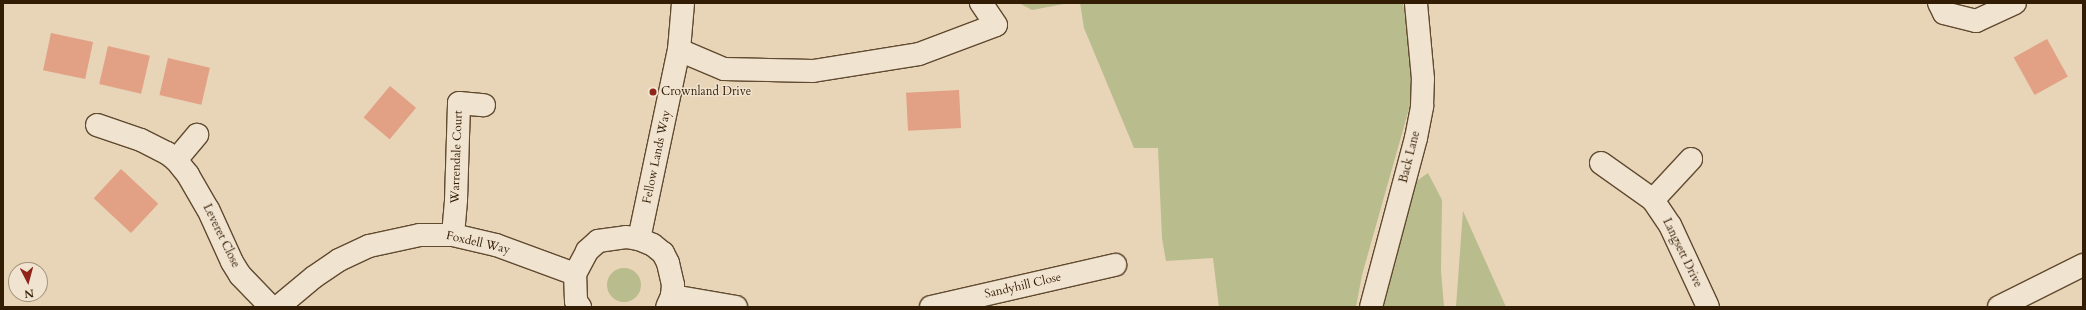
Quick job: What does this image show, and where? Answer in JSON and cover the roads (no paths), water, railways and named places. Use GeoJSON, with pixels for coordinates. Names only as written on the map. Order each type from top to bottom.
{"type":"FeatureCollection","features":[{"type":"Feature","properties":{"kind":"street","name":"Fellow Lands Way"},"geometry":{"type":"LineString","coordinates":[[639,239],[679,50],[683,3]]}},
{"type":"Feature","properties":{"kind":"street"},"geometry":{"type":"LineString","coordinates":[[679,50],[724,69],[813,71],[919,54],[996,25],[981,3]]}},
{"type":"Feature","properties":{"kind":"street","name":"Back Lane"},"geometry":{"type":"LineString","coordinates":[[1371,307],[1416,138],[1422,106],[1423,79],[1416,3]]}},
{"type":"Feature","properties":{"kind":"street"},"geometry":{"type":"LineString","coordinates":[[1939,3],[1944,13],[1976,21],[2015,3]]}},
{"type":"Feature","properties":{"kind":"street","name":"Warrendale Court"},"geometry":{"type":"LineString","coordinates":[[453,235],[456,200],[459,103],[484,104]]}},
{"type":"Feature","properties":{"kind":"street","name":"Leveret Close"},"geometry":{"type":"LineString","coordinates":[[97,125],[141,140],[167,153],[176,160],[188,175],[208,209],[232,262],[245,280],[271,307]]}},
{"type":"Feature","properties":{"kind":"street"},"geometry":{"type":"LineString","coordinates":[[176,160],[197,135]]}},
{"type":"Feature","properties":{"kind":"street"},"geometry":{"type":"LineString","coordinates":[[1653,200],[1690,159]]}},
{"type":"Feature","properties":{"kind":"street","name":"Langsett Drive"},"geometry":{"type":"LineString","coordinates":[[1601,163],[1653,200],[1670,225],[1708,307]]}},
{"type":"Feature","properties":{"kind":"street","name":"Foxdell Way"},"geometry":{"type":"LineString","coordinates":[[278,307],[314,277],[355,252],[403,237],[420,235],[453,235],[496,245],[575,274]]}},
{"type":"Feature","properties":{"kind":"street"},"geometry":{"type":"LineString","coordinates":[[580,307],[576,301],[575,274],[587,251],[598,241],[626,237],[639,239],[653,245],[663,253],[672,274],[669,302],[736,307]]}},
{"type":"Feature","properties":{"kind":"street","name":"Sandyhill Close"},"geometry":{"type":"LineString","coordinates":[[931,307],[1115,265]]}},
{"type":"Feature","properties":{"kind":"street"},"geometry":{"type":"LineString","coordinates":[[1999,307],[2032,300],[2083,265]]}},
{"type":"Feature","properties":{"kind":"place","name":"Crownland Drive"},"geometry":{"type":"Point","coordinates":[653,92]}}]}
